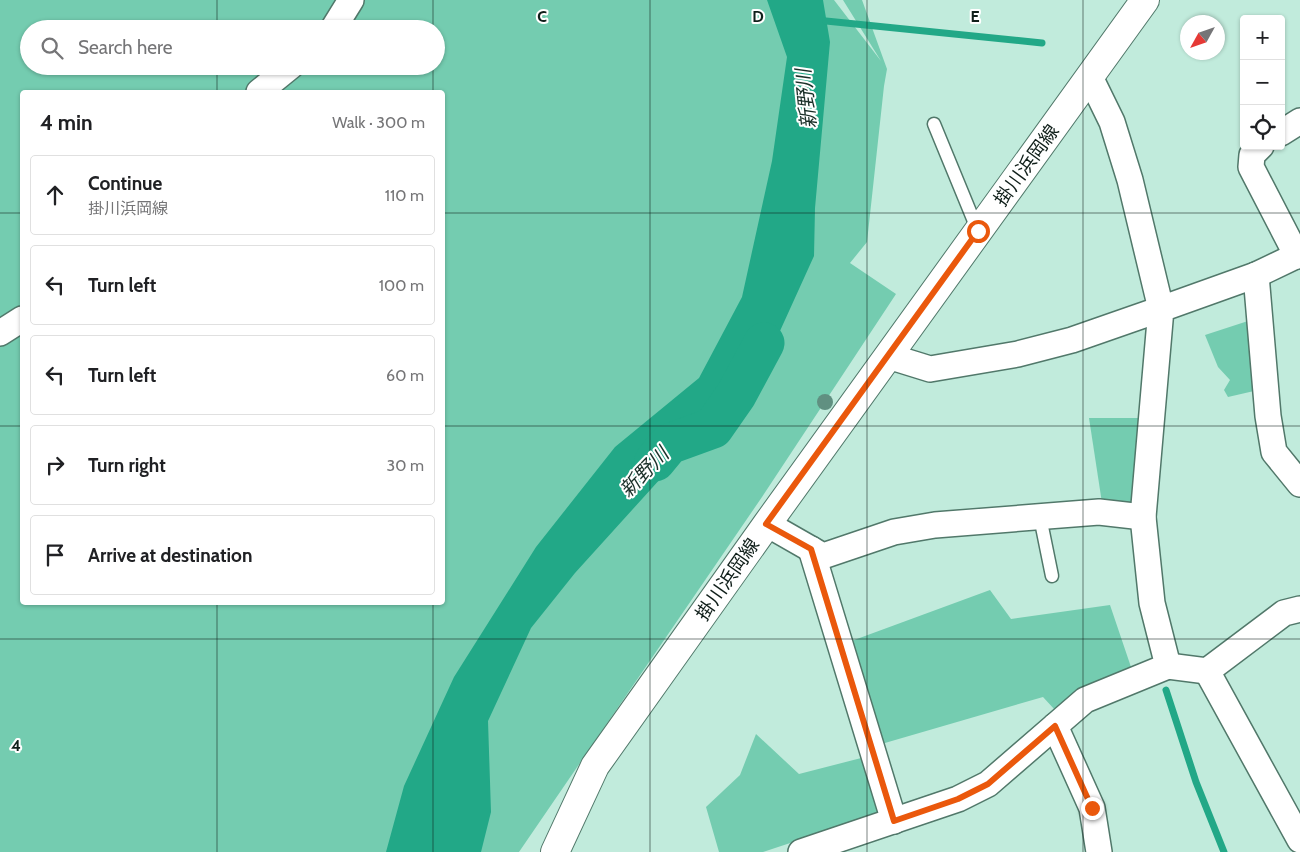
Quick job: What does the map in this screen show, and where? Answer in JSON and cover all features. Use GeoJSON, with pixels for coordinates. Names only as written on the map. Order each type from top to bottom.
{"type":"FeatureCollection","features":[{"type":"Feature","properties":{"kind":"main road","name":"掛川浜岡線"},"geometry":{"type":"LineString","coordinates":[[555,852],[595,766],[766,524],[1145,0]]}},
{"type":"Feature","properties":{"kind":"street"},"geometry":{"type":"LineString","coordinates":[[339,20],[351,0]]}},
{"type":"Feature","properties":{"kind":"street"},"geometry":{"type":"LineString","coordinates":[[261,90],[280,75]]}},
{"type":"Feature","properties":{"kind":"street"},"geometry":{"type":"LineString","coordinates":[[1090,77],[1112,122],[1130,180],[1161,309],[1143,517],[1152,603],[1168,666]]}},
{"type":"Feature","properties":{"kind":"street"},"geometry":{"type":"LineString","coordinates":[[1285,130],[1300,121]]}},
{"type":"Feature","properties":{"kind":"street"},"geometry":{"type":"LineString","coordinates":[[888,356],[930,369],[1018,354],[1072,340],[1161,309],[1256,275],[1299,255],[1251,167],[1252,154],[1256,150]]}},
{"type":"Feature","properties":{"kind":"street"},"geometry":{"type":"LineString","coordinates":[[1256,275],[1268,416],[1274,452],[1300,484]]}},
{"type":"Feature","properties":{"kind":"street"},"geometry":{"type":"LineString","coordinates":[[0,333],[20,320]]}},
{"type":"Feature","properties":{"kind":"street"},"geometry":{"type":"LineString","coordinates":[[766,524],[823,556],[894,532],[934,525],[1099,512],[1143,517]]}},
{"type":"Feature","properties":{"kind":"street"},"geometry":{"type":"LineString","coordinates":[[811,549],[894,821]]}},
{"type":"Feature","properties":{"kind":"street"},"geometry":{"type":"LineString","coordinates":[[801,852],[958,799],[988,784],[1085,700],[1168,666],[1207,671],[1284,613],[1300,609]]}},
{"type":"Feature","properties":{"kind":"street"},"geometry":{"type":"LineString","coordinates":[[1207,671],[1300,840]]}},
{"type":"Feature","properties":{"kind":"street"},"geometry":{"type":"LineString","coordinates":[[1055,726],[1092,808],[1099,852]]}},
{"type":"Feature","properties":{"kind":"lane"},"geometry":{"type":"LineString","coordinates":[[934,124],[978,231]]}},
{"type":"Feature","properties":{"kind":"lane"},"geometry":{"type":"LineString","coordinates":[[1040,517],[1052,576]]}},
{"type":"Feature","properties":{"kind":"shaded area"},"geometry":{"type":"Polygon","coordinates":[[[0,0],[834,0],[881,61],[843,0],[862,0],[887,69],[867,242],[850,263],[896,294],[762,497],[519,852],[0,852],[0,0]]]}},
{"type":"Feature","properties":{"kind":"shaded area"},"geometry":{"type":"Polygon","coordinates":[[[1248,321],[1254,391],[1228,397],[1224,390],[1230,380],[1218,367],[1205,335],[1248,321]]]}},
{"type":"Feature","properties":{"kind":"shaded area"},"geometry":{"type":"Polygon","coordinates":[[[1089,418],[1141,418],[1137,506],[1102,503],[1089,418]]]}},
{"type":"Feature","properties":{"kind":"shaded area"},"geometry":{"type":"Polygon","coordinates":[[[990,590],[1011,619],[1110,605],[1132,670],[1055,710],[1043,697],[878,745],[846,643],[990,590]]]}},
{"type":"Feature","properties":{"kind":"shaded area"},"geometry":{"type":"Polygon","coordinates":[[[756,734],[799,774],[869,756],[887,811],[763,852],[719,852],[706,807],[740,775],[756,734]]]}},
{"type":"Feature","properties":{"kind":"water"},"geometry":{"type":"Polygon","coordinates":[[[767,0],[823,0],[830,42],[815,208],[814,256],[770,353],[738,393],[575,573],[531,628],[488,721],[491,812],[481,852],[386,852],[404,786],[454,677],[536,547],[615,447],[699,378],[742,297],[772,161],[787,57],[767,0]]]}},
{"type":"Feature","properties":{"kind":"waterway"},"geometry":{"type":"LineString","coordinates":[[826,21],[1042,43]]}},
{"type":"Feature","properties":{"kind":"waterway","name":"新野川"},"geometry":{"type":"LineString","coordinates":[[655,461],[669,444],[713,428],[736,395],[764,343]]}},
{"type":"Feature","properties":{"kind":"waterway"},"geometry":{"type":"LineString","coordinates":[[1166,690],[1196,782],[1224,852]]}},
{"type":"Feature","properties":{"kind":"route"},"geometry":{"type":"LineString","coordinates":[[978,231],[766,524],[811,549],[894,821],[958,799],[988,784],[1055,726],[1092,808]]}}]}
